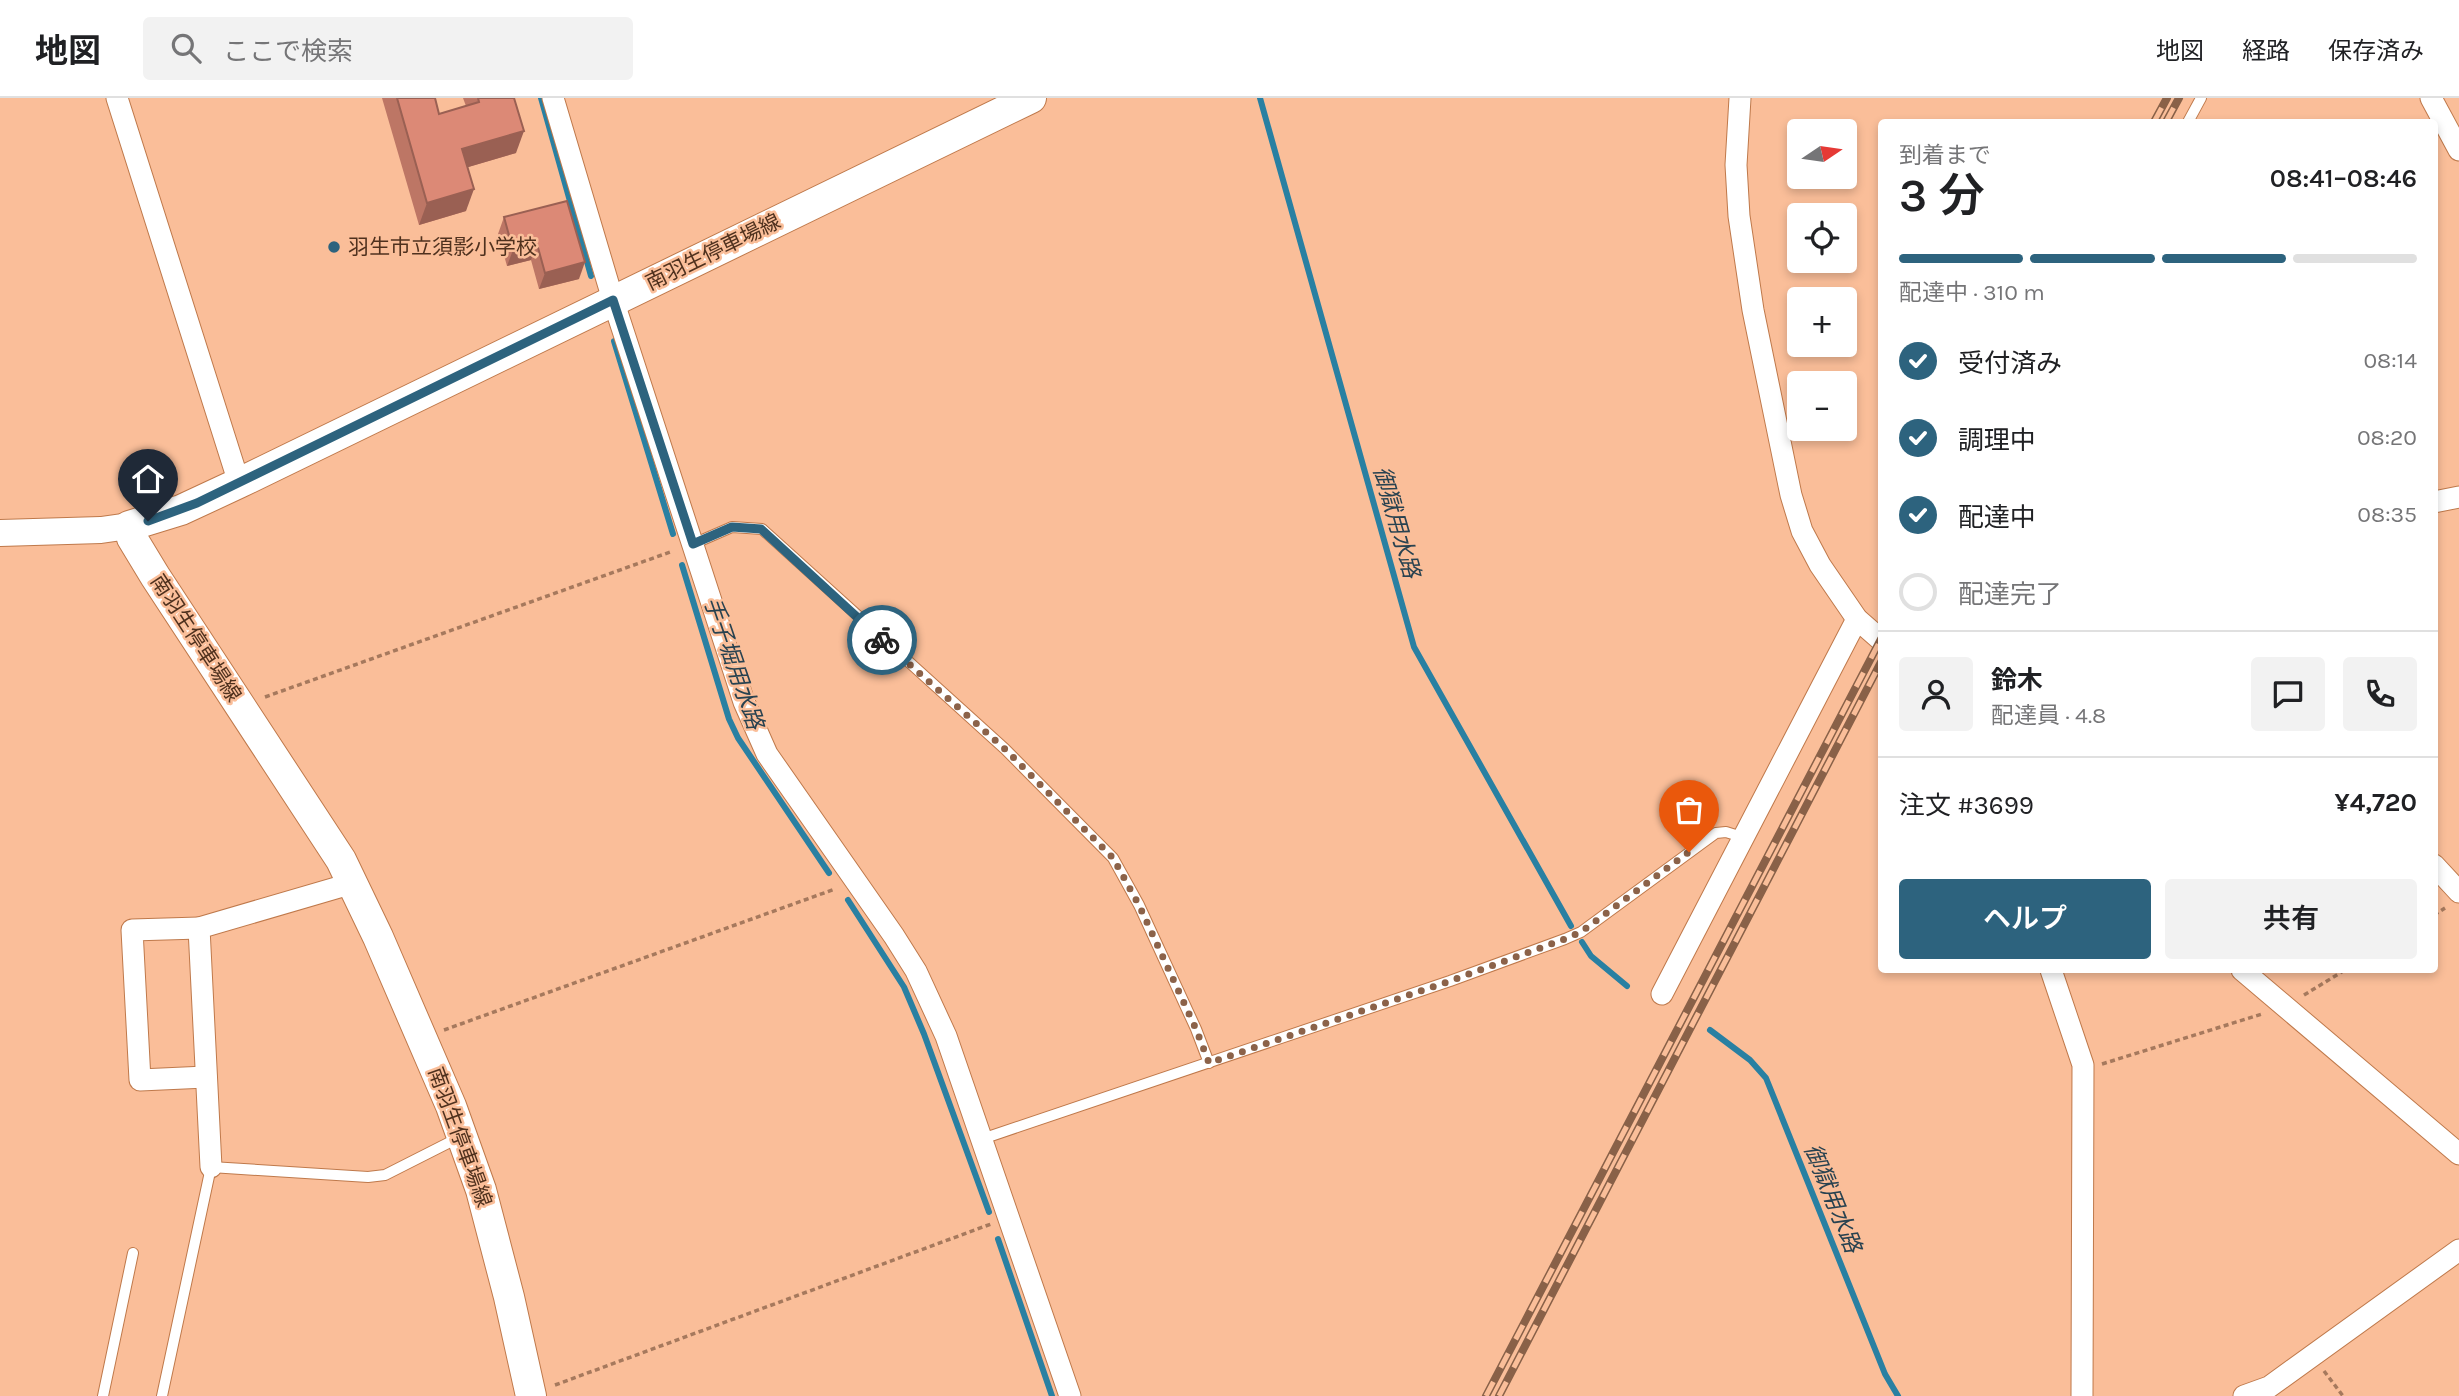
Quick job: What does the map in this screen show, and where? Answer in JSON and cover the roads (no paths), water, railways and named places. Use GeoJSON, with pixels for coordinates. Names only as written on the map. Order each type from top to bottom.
{"type":"FeatureCollection","features":[{"type":"Feature","properties":{"kind":"main road","name":"南羽生停車場線"},"geometry":{"type":"LineString","coordinates":[[531,1396],[492,1230],[462,1136],[424,1040],[352,883],[341,860],[140,551],[129,526],[181,510],[239,483],[1031,98]]}},
{"type":"Feature","properties":{"kind":"street"},"geometry":{"type":"LineString","coordinates":[[117,98],[239,483]]}},
{"type":"Feature","properties":{"kind":"street"},"geometry":{"type":"LineString","coordinates":[[552,98],[613,300],[744,702],[761,743],[894,936],[930,999],[946,1036],[1070,1396]]}},
{"type":"Feature","properties":{"kind":"street"},"geometry":{"type":"LineString","coordinates":[[1740,98],[1736,165],[1740,216],[1753,310],[1791,495],[1802,531],[1820,565],[1857,619],[1878,637]]}},
{"type":"Feature","properties":{"kind":"street"},"geometry":{"type":"LineString","coordinates":[[2431,98],[2459,150]]}},
{"type":"Feature","properties":{"kind":"street"},"geometry":{"type":"LineString","coordinates":[[2438,501],[2459,497]]}},
{"type":"Feature","properties":{"kind":"street"},"geometry":{"type":"LineString","coordinates":[[0,533],[101,530],[129,526]]}},
{"type":"Feature","properties":{"kind":"street"},"geometry":{"type":"LineString","coordinates":[[1662,995],[1857,619]]}},
{"type":"Feature","properties":{"kind":"street"},"geometry":{"type":"LineString","coordinates":[[2438,869],[2459,892]]}},
{"type":"Feature","properties":{"kind":"street"},"geometry":{"type":"LineString","coordinates":[[206,1076],[140,1080],[132,930],[199,928],[352,883]]}},
{"type":"Feature","properties":{"kind":"street"},"geometry":{"type":"LineString","coordinates":[[199,928],[211,1167]]}},
{"type":"Feature","properties":{"kind":"street"},"geometry":{"type":"LineString","coordinates":[[2052,973],[2084,1070],[2082,1396]]}},
{"type":"Feature","properties":{"kind":"street"},"geometry":{"type":"LineString","coordinates":[[2245,973],[2459,1154]]}},
{"type":"Feature","properties":{"kind":"street"},"geometry":{"type":"LineString","coordinates":[[2244,1396],[2269,1387],[2459,1250]]}},
{"type":"Feature","properties":{"kind":"lane"},"geometry":{"type":"LineString","coordinates":[[2190,119],[2200,98]]}},
{"type":"Feature","properties":{"kind":"lane"},"geometry":{"type":"LineString","coordinates":[[693,544],[732,527],[761,529],[1015,759],[1113,858],[1139,905],[1209,1063]]}},
{"type":"Feature","properties":{"kind":"lane"},"geometry":{"type":"LineString","coordinates":[[982,1139],[1450,981],[1565,939],[1581,932],[1716,833],[1726,832],[1742,837]]}},
{"type":"Feature","properties":{"kind":"lane"},"geometry":{"type":"LineString","coordinates":[[162,1396],[211,1167],[368,1177],[384,1175],[462,1136]]}},
{"type":"Feature","properties":{"kind":"lane"},"geometry":{"type":"LineString","coordinates":[[103,1396],[133,1253]]}},
{"type":"Feature","properties":{"kind":"waterway","name":"手子堀用水路"},"geometry":{"type":"LineString","coordinates":[[541,98],[591,276]]}},
{"type":"Feature","properties":{"kind":"waterway","name":"御獄用水路"},"geometry":{"type":"LineString","coordinates":[[1260,98],[1414,647],[1571,926]]}},
{"type":"Feature","properties":{"kind":"waterway","name":"手子堀用水路"},"geometry":{"type":"LineString","coordinates":[[614,341],[673,534]]}},
{"type":"Feature","properties":{"kind":"waterway","name":"手子堀用水路"},"geometry":{"type":"LineString","coordinates":[[682,565],[729,719],[738,738],[829,873]]}},
{"type":"Feature","properties":{"kind":"waterway","name":"手子堀用水路"},"geometry":{"type":"LineString","coordinates":[[848,900],[904,987],[989,1212]]}},
{"type":"Feature","properties":{"kind":"waterway","name":"御獄用水路"},"geometry":{"type":"LineString","coordinates":[[1582,942],[1591,956],[1627,986]]}},
{"type":"Feature","properties":{"kind":"waterway","name":"御獄用水路"},"geometry":{"type":"LineString","coordinates":[[1710,1030],[1750,1060],[1766,1078],[1885,1374],[1898,1396]]}},
{"type":"Feature","properties":{"kind":"waterway","name":"手子堀用水路"},"geometry":{"type":"LineString","coordinates":[[998,1239],[1052,1396]]}},
{"type":"Feature","properties":{"kind":"railway"},"geometry":{"type":"LineString","coordinates":[[2156,119],[2167,98]]}},
{"type":"Feature","properties":{"kind":"railway"},"geometry":{"type":"LineString","coordinates":[[2168,119],[2179,98]]}},
{"type":"Feature","properties":{"kind":"railway"},"geometry":{"type":"LineString","coordinates":[[1486,1396],[1878,645]]}},
{"type":"Feature","properties":{"kind":"railway"},"geometry":{"type":"LineString","coordinates":[[1499,1396],[1878,668]]}},
{"type":"Feature","properties":{"kind":"place","name":"羽生市立須影小学校"},"geometry":{"type":"Point","coordinates":[334,247]}}]}
